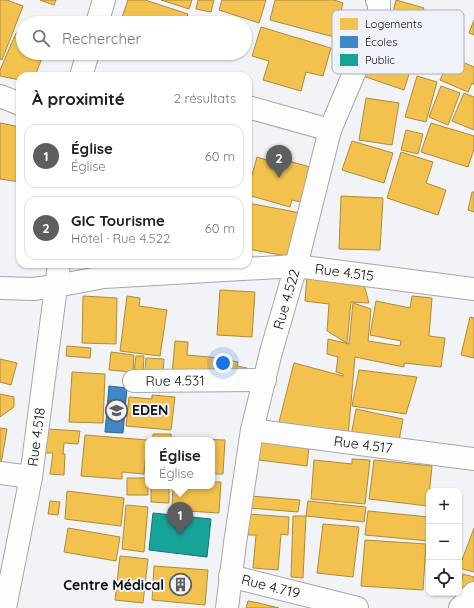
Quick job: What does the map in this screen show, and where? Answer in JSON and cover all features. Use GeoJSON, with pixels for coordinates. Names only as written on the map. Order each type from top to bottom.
{"type":"FeatureCollection","features":[{"type":"Feature","properties":{"kind":"street"},"geometry":{"type":"LineString","coordinates":[[99,16],[104,0]]}},
{"type":"Feature","properties":{"kind":"street","name":"Rue 4.522"},"geometry":{"type":"LineString","coordinates":[[378,0],[379,10]]}},
{"type":"Feature","properties":{"kind":"street"},"geometry":{"type":"LineString","coordinates":[[82,72],[86,60]]}},
{"type":"Feature","properties":{"kind":"street","name":"Rue 4.522"},"geometry":{"type":"LineString","coordinates":[[227,608],[230,576],[252,430],[296,266],[330,130],[354,74]]}},
{"type":"Feature","properties":{"kind":"street"},"geometry":{"type":"LineString","coordinates":[[0,96],[16,102]]}},
{"type":"Feature","properties":{"kind":"street"},"geometry":{"type":"LineString","coordinates":[[252,108],[330,130]]}},
{"type":"Feature","properties":{"kind":"street","name":"Rue 4.515"},"geometry":{"type":"LineString","coordinates":[[0,288],[33,289],[104,277],[296,266],[474,289]]}},
{"type":"Feature","properties":{"kind":"street","name":"Rue 4.518"},"geometry":{"type":"LineString","coordinates":[[5,608],[31,477],[58,268]]}},
{"type":"Feature","properties":{"kind":"street","name":"Rue 4.531"},"geometry":{"type":"LineString","coordinates":[[134,381],[265,380]]}},
{"type":"Feature","properties":{"kind":"street","name":"Rue 4.517"},"geometry":{"type":"LineString","coordinates":[[252,430],[474,459]]}},
{"type":"Feature","properties":{"kind":"street"},"geometry":{"type":"LineString","coordinates":[[0,473],[31,477]]}},
{"type":"Feature","properties":{"kind":"street","name":"Rue 4.719"},"geometry":{"type":"LineString","coordinates":[[230,576],[357,608]]}},
{"type":"Feature","properties":{"kind":"street"},"geometry":{"type":"LineString","coordinates":[[460,608],[474,592]]}},
{"type":"Feature","properties":{"kind":"building: Logements"},"geometry":{"type":"Polygon","coordinates":[[[0,0],[7,0],[23,6],[19,16],[16,16],[16,24],[2,60],[0,59],[0,0]]]}},
{"type":"Feature","properties":{"kind":"building: Logements"},"geometry":{"type":"Polygon","coordinates":[[[40,0],[56,0],[54,5],[40,0]]]}},
{"type":"Feature","properties":{"kind":"building: Logements"},"geometry":{"type":"Polygon","coordinates":[[[128,0],[145,0],[188,14],[187,16],[122,16],[128,0]]]}},
{"type":"Feature","properties":{"kind":"building: Logements"},"geometry":{"type":"Polygon","coordinates":[[[161,0],[192,0],[189,9],[161,0]]]}},
{"type":"Feature","properties":{"kind":"building: Logements"},"geometry":{"type":"Polygon","coordinates":[[[198,0],[214,0],[211,12],[196,9],[198,0]]]}},
{"type":"Feature","properties":{"kind":"building: Logements"},"geometry":{"type":"Polygon","coordinates":[[[222,0],[266,0],[259,23],[252,21],[252,16],[237,16],[219,10],[222,0]]]}},
{"type":"Feature","properties":{"kind":"building: Logements"},"geometry":{"type":"Polygon","coordinates":[[[275,0],[334,0],[343,3],[341,10],[332,10],[332,36],[270,20],[275,0]]]}},
{"type":"Feature","properties":{"kind":"building: Logements"},"geometry":{"type":"Polygon","coordinates":[[[396,0],[424,8],[423,10],[394,10],[396,0]]]}},
{"type":"Feature","properties":{"kind":"building: Logements"},"geometry":{"type":"Polygon","coordinates":[[[474,20],[474,35],[469,33],[474,20]]]}},
{"type":"Feature","properties":{"kind":"building: Logements"},"geometry":{"type":"Polygon","coordinates":[[[261,27],[331,48],[323,76],[306,72],[301,91],[263,80],[269,61],[252,56],[261,27]]]}},
{"type":"Feature","properties":{"kind":"building: Logements"},"geometry":{"type":"Polygon","coordinates":[[[16,33],[16,60],[41,60],[37,72],[16,72],[16,79],[0,76],[0,70],[16,33]]]}},
{"type":"Feature","properties":{"kind":"building: Logements"},"geometry":{"type":"Polygon","coordinates":[[[464,63],[474,67],[474,85],[472,83],[468,92],[440,80],[443,74],[464,74],[464,63]]]}},
{"type":"Feature","properties":{"kind":"building: Logements"},"geometry":{"type":"Polygon","coordinates":[[[360,74],[409,74],[404,90],[360,74]]]}},
{"type":"Feature","properties":{"kind":"building: Logements"},"geometry":{"type":"Polygon","coordinates":[[[417,76],[437,82],[426,122],[405,117],[417,76]]]}},
{"type":"Feature","properties":{"kind":"building: Logements"},"geometry":{"type":"Polygon","coordinates":[[[441,86],[460,93],[448,125],[429,117],[441,86]]]}},
{"type":"Feature","properties":{"kind":"building: Logements"},"geometry":{"type":"Polygon","coordinates":[[[464,93],[474,97],[474,130],[452,121],[464,93]]]}},
{"type":"Feature","properties":{"kind":"building: Logements"},"geometry":{"type":"Polygon","coordinates":[[[366,98],[399,103],[392,145],[359,140],[366,98]]]}},
{"type":"Feature","properties":{"kind":"building: Logements"},"geometry":{"type":"Polygon","coordinates":[[[0,123],[16,126],[16,181],[0,179],[0,123]]]}},
{"type":"Feature","properties":{"kind":"building: Logements"},"geometry":{"type":"Polygon","coordinates":[[[431,123],[474,136],[474,149],[468,167],[421,152],[431,123]]]}},
{"type":"Feature","properties":{"kind":"building: Logements"},"geometry":{"type":"Polygon","coordinates":[[[406,130],[423,134],[418,154],[401,150],[406,130]]]}},
{"type":"Feature","properties":{"kind":"building: Logements"},"geometry":{"type":"Polygon","coordinates":[[[352,141],[393,153],[384,183],[342,170],[352,141]]]}},
{"type":"Feature","properties":{"kind":"building: Logements"},"geometry":{"type":"Polygon","coordinates":[[[401,152],[433,162],[426,183],[446,190],[438,215],[387,198],[401,152]]]}},
{"type":"Feature","properties":{"kind":"building: Logements"},"geometry":{"type":"Polygon","coordinates":[[[257,157],[284,165],[285,160],[310,167],[301,202],[292,200],[290,207],[252,196],[252,175],[257,157]]]}},
{"type":"Feature","properties":{"kind":"building: Logements"},"geometry":{"type":"Polygon","coordinates":[[[472,192],[474,192],[474,212],[468,210],[472,192]]]}},
{"type":"Feature","properties":{"kind":"building: Logements"},"geometry":{"type":"Polygon","coordinates":[[[341,196],[383,198],[380,250],[339,249],[341,196]]]}},
{"type":"Feature","properties":{"kind":"building: Logements"},"geometry":{"type":"Polygon","coordinates":[[[252,204],[306,214],[297,258],[252,250],[252,204]]]}},
{"type":"Feature","properties":{"kind":"building: Logements"},"geometry":{"type":"Polygon","coordinates":[[[307,276],[361,280],[369,303],[351,302],[347,343],[327,331],[329,304],[305,301],[307,276]]]}},
{"type":"Feature","properties":{"kind":"building: Logements"},"geometry":{"type":"Polygon","coordinates":[[[220,290],[255,292],[252,337],[217,335],[220,290]]]}},
{"type":"Feature","properties":{"kind":"building: Logements"},"geometry":{"type":"Polygon","coordinates":[[[83,296],[117,298],[116,344],[82,343],[83,296]]]}},
{"type":"Feature","properties":{"kind":"building: Logements"},"geometry":{"type":"Polygon","coordinates":[[[127,296],[140,298],[139,306],[167,310],[160,356],[120,351],[127,296]]]}},
{"type":"Feature","properties":{"kind":"building: Logements"},"geometry":{"type":"Polygon","coordinates":[[[412,296],[432,298],[429,336],[445,338],[441,367],[404,363],[404,367],[355,357],[348,437],[278,426],[294,363],[343,376],[343,374],[336,372],[338,357],[327,354],[328,339],[349,344],[353,303],[371,309],[368,341],[400,346],[401,341],[370,335],[376,301],[410,308],[412,296]]]}},
{"type":"Feature","properties":{"kind":"building: Logements"},"geometry":{"type":"Polygon","coordinates":[[[470,317],[474,318],[474,358],[461,355],[470,317]]]}},
{"type":"Feature","properties":{"kind":"building: Logements"},"geometry":{"type":"Polygon","coordinates":[[[175,341],[188,342],[187,355],[220,358],[218,378],[172,374],[175,341]]]}},
{"type":"Feature","properties":{"kind":"building: Logements"},"geometry":{"type":"Polygon","coordinates":[[[67,346],[91,348],[90,358],[66,356],[67,346]]]}},
{"type":"Feature","properties":{"kind":"building: Logements"},"geometry":{"type":"Polygon","coordinates":[[[111,352],[134,355],[133,372],[109,370],[111,352]]]}},
{"type":"Feature","properties":{"kind":"building: Logements"},"geometry":{"type":"Polygon","coordinates":[[[136,356],[144,356],[143,373],[134,373],[136,356]]]}},
{"type":"Feature","properties":{"kind":"building: Logements"},"geometry":{"type":"Polygon","coordinates":[[[146,358],[164,359],[163,371],[145,371],[146,358]]]}},
{"type":"Feature","properties":{"kind":"building: Logements"},"geometry":{"type":"Polygon","coordinates":[[[0,359],[17,363],[11,385],[0,382],[0,359]]]}},
{"type":"Feature","properties":{"kind":"building: Logements"},"geometry":{"type":"Polygon","coordinates":[[[227,360],[238,362],[237,366],[247,368],[246,375],[225,373],[227,360]]]}},
{"type":"Feature","properties":{"kind":"building: Logements"},"geometry":{"type":"Polygon","coordinates":[[[359,370],[417,377],[406,414],[352,406],[359,370]]]}},
{"type":"Feature","properties":{"kind":"building: Logements"},"geometry":{"type":"Polygon","coordinates":[[[72,372],[105,374],[103,423],[69,422],[72,372]]]}},
{"type":"Feature","properties":{"kind":"building: Logements"},"geometry":{"type":"Polygon","coordinates":[[[0,394],[14,397],[14,407],[0,417],[0,394]]]}},
{"type":"Feature","properties":{"kind":"building: Logements"},"geometry":{"type":"Polygon","coordinates":[[[152,395],[175,397],[171,430],[126,426],[129,397],[152,399],[152,395]]]}},
{"type":"Feature","properties":{"kind":"building: Logements"},"geometry":{"type":"Polygon","coordinates":[[[356,409],[403,419],[397,451],[350,441],[356,409]]]}},
{"type":"Feature","properties":{"kind":"building: Logements"},"geometry":{"type":"Polygon","coordinates":[[[0,428],[7,429],[1,464],[0,463],[0,428]]]}},
{"type":"Feature","properties":{"kind":"building: Logements"},"geometry":{"type":"Polygon","coordinates":[[[47,429],[80,431],[78,444],[64,443],[64,475],[50,474],[53,453],[45,453],[47,429]]]}},
{"type":"Feature","properties":{"kind":"building: Logements"},"geometry":{"type":"Polygon","coordinates":[[[153,434],[171,434],[171,437],[153,437],[153,434]]]}},
{"type":"Feature","properties":{"kind":"building: Logements"},"geometry":{"type":"Polygon","coordinates":[[[85,435],[145,440],[144,474],[122,472],[122,479],[81,476],[85,435]]]}},
{"type":"Feature","properties":{"kind":"building: Logements"},"geometry":{"type":"Polygon","coordinates":[[[215,440],[225,440],[223,474],[215,474],[215,440]]]}},
{"type":"Feature","properties":{"kind":"building: Logements"},"geometry":{"type":"Polygon","coordinates":[[[261,440],[309,446],[307,466],[259,460],[261,440]]]}},
{"type":"Feature","properties":{"kind":"building: Logements"},"geometry":{"type":"Polygon","coordinates":[[[352,459],[370,460],[365,504],[311,499],[314,460],[352,464],[352,459]]]}},
{"type":"Feature","properties":{"kind":"building: Logements"},"geometry":{"type":"Polygon","coordinates":[[[374,460],[432,466],[430,488],[426,488],[426,506],[369,499],[374,460]]]}},
{"type":"Feature","properties":{"kind":"building: Logements"},"geometry":{"type":"Polygon","coordinates":[[[127,478],[145,478],[145,489],[148,489],[148,495],[127,495],[127,478]]]}},
{"type":"Feature","properties":{"kind":"building: Logements"},"geometry":{"type":"Polygon","coordinates":[[[215,482],[221,482],[219,513],[172,510],[173,489],[215,489],[215,482]]]}},
{"type":"Feature","properties":{"kind":"building: Logements"},"geometry":{"type":"Polygon","coordinates":[[[151,489],[169,489],[169,503],[151,502],[151,489]]]}},
{"type":"Feature","properties":{"kind":"building: Logements"},"geometry":{"type":"Polygon","coordinates":[[[67,491],[124,498],[121,526],[65,519],[67,491]]]}},
{"type":"Feature","properties":{"kind":"building: Logements"},"geometry":{"type":"Polygon","coordinates":[[[250,496],[300,500],[298,512],[249,508],[250,496]]]}},
{"type":"Feature","properties":{"kind":"building: Logements"},"geometry":{"type":"Polygon","coordinates":[[[50,501],[60,502],[58,515],[48,514],[50,501]]]}},
{"type":"Feature","properties":{"kind":"building: Logements"},"geometry":{"type":"Polygon","coordinates":[[[308,501],[366,507],[364,522],[306,516],[308,501]]]}},
{"type":"Feature","properties":{"kind":"building: Logements"},"geometry":{"type":"Polygon","coordinates":[[[126,505],[148,507],[144,552],[122,549],[126,505]]]}},
{"type":"Feature","properties":{"kind":"building: Logements"},"geometry":{"type":"Polygon","coordinates":[[[368,511],[426,517],[426,541],[365,535],[368,511]]]}},
{"type":"Feature","properties":{"kind":"building: Logements"},"geometry":{"type":"Polygon","coordinates":[[[249,514],[289,517],[288,535],[281,534],[278,570],[253,568],[256,535],[248,535],[249,514]]]}},
{"type":"Feature","properties":{"kind":"building: Logements"},"geometry":{"type":"Polygon","coordinates":[[[293,516],[306,516],[303,578],[291,577],[293,516]]]}},
{"type":"Feature","properties":{"kind":"building: Logements"},"geometry":{"type":"Polygon","coordinates":[[[323,524],[359,527],[353,577],[317,573],[323,524]]]}},
{"type":"Feature","properties":{"kind":"building: Logements"},"geometry":{"type":"Polygon","coordinates":[[[68,528],[120,537],[116,561],[64,552],[68,528]]]}},
{"type":"Feature","properties":{"kind":"building: Logements"},"geometry":{"type":"Polygon","coordinates":[[[474,528],[474,572],[462,569],[462,560],[474,528]]]}},
{"type":"Feature","properties":{"kind":"building: Logements"},"geometry":{"type":"Polygon","coordinates":[[[365,540],[426,544],[423,590],[361,586],[365,540]]]}},
{"type":"Feature","properties":{"kind":"building: Logements"},"geometry":{"type":"Polygon","coordinates":[[[120,556],[148,559],[143,603],[115,600],[120,556]]]}},
{"type":"Feature","properties":{"kind":"building: Logements","name":"Centre Médical"},"geometry":{"type":"Polygon","coordinates":[[[154,566],[208,570],[205,605],[152,600],[154,566]]]}},
{"type":"Feature","properties":{"kind":"building: Logements"},"geometry":{"type":"Polygon","coordinates":[[[463,574],[474,577],[474,608],[453,608],[457,596],[462,596],[463,574]]]}},
{"type":"Feature","properties":{"kind":"building: Logements"},"geometry":{"type":"Polygon","coordinates":[[[248,601],[259,603],[279,608],[246,608],[248,601]]]}},
{"type":"Feature","properties":{"kind":"building: Écoles","name":"EDEN"},"geometry":{"type":"Polygon","coordinates":[[[109,386],[127,388],[123,433],[105,432],[109,386]]]}},
{"type":"Feature","properties":{"kind":"building: Public"},"geometry":{"type":"Polygon","coordinates":[[[153,513],[211,519],[207,557],[149,550],[153,513]]]}},
{"type":"Feature","properties":{"kind":"place","name":"GIC Tourisme"},"geometry":{"type":"Point","coordinates":[279,178]}},
{"type":"Feature","properties":{"kind":"place","name":"EDEN"},"geometry":{"type":"Point","coordinates":[116,410]}},
{"type":"Feature","properties":{"kind":"place","name":"Église"},"geometry":{"type":"Point","coordinates":[180,535]}},
{"type":"Feature","properties":{"kind":"place","name":"Centre Médical"},"geometry":{"type":"Point","coordinates":[180,585]}}]}
